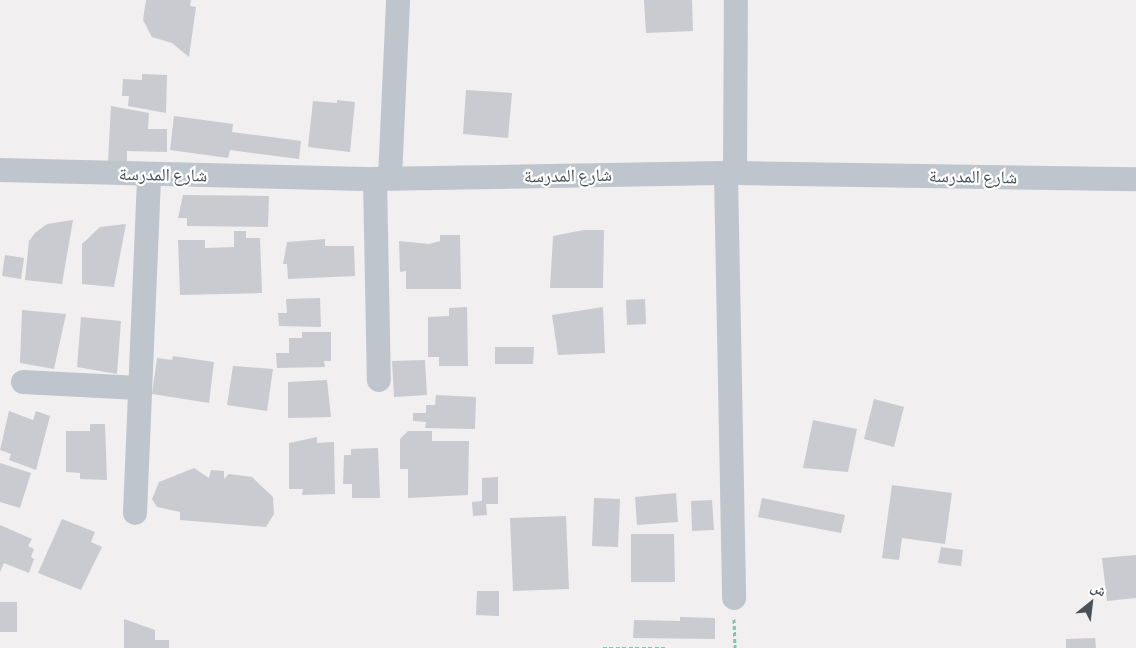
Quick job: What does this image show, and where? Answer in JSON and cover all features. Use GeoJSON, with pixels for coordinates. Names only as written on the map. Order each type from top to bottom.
{"type":"FeatureCollection","features":[{"type":"Feature","properties":{"kind":"street"},"geometry":{"type":"LineString","coordinates":[[379,380],[382,178],[398,0]]}},
{"type":"Feature","properties":{"kind":"street"},"geometry":{"type":"LineString","coordinates":[[734,598],[731,174],[736,0]]}},
{"type":"Feature","properties":{"kind":"street","name":"شارع المدرسة"},"geometry":{"type":"LineString","coordinates":[[0,170],[149,176],[382,178],[731,174],[1136,178]]}},
{"type":"Feature","properties":{"kind":"street"},"geometry":{"type":"LineString","coordinates":[[135,514],[149,176]]}},
{"type":"Feature","properties":{"kind":"street"},"geometry":{"type":"LineString","coordinates":[[23,382],[139,388]]}},
{"type":"Feature","properties":{"kind":"path"},"geometry":{"type":"LineString","coordinates":[[734,598],[735,648]]}},
{"type":"Feature","properties":{"kind":"path"},"geometry":{"type":"LineString","coordinates":[[602,648],[667,648]]}},
{"type":"Feature","properties":{"kind":"building"},"geometry":{"type":"Polygon","coordinates":[[[146,0],[191,0],[190,6],[196,7],[189,57],[172,43],[152,37],[143,20],[146,0]]]}},
{"type":"Feature","properties":{"kind":"building"},"geometry":{"type":"Polygon","coordinates":[[[644,0],[692,0],[693,31],[646,33],[644,0]]]}},
{"type":"Feature","properties":{"kind":"building"},"geometry":{"type":"Polygon","coordinates":[[[142,74],[167,75],[166,113],[128,106],[129,96],[122,96],[123,79],[142,80],[142,74]]]}},
{"type":"Feature","properties":{"kind":"building"},"geometry":{"type":"Polygon","coordinates":[[[466,90],[512,93],[508,138],[463,134],[466,90]]]}},
{"type":"Feature","properties":{"kind":"building"},"geometry":{"type":"Polygon","coordinates":[[[337,100],[355,102],[350,152],[308,147],[313,101],[337,103],[337,100]]]}},
{"type":"Feature","properties":{"kind":"building"},"geometry":{"type":"Polygon","coordinates":[[[111,106],[149,113],[148,129],[167,129],[167,152],[127,151],[127,162],[108,162],[111,106]]]}},
{"type":"Feature","properties":{"kind":"building"},"geometry":{"type":"Polygon","coordinates":[[[174,116],[233,124],[232,132],[301,141],[299,159],[230,150],[228,158],[170,150],[174,116]]]}},
{"type":"Feature","properties":{"kind":"building"},"geometry":{"type":"Polygon","coordinates":[[[183,195],[269,196],[268,227],[187,226],[187,218],[178,218],[183,195]]]}},
{"type":"Feature","properties":{"kind":"building"},"geometry":{"type":"Polygon","coordinates":[[[73,220],[62,284],[25,280],[29,241],[35,233],[47,224],[73,220]]]}},
{"type":"Feature","properties":{"kind":"building"},"geometry":{"type":"Polygon","coordinates":[[[126,224],[114,287],[82,284],[82,244],[100,227],[126,224]]]}},
{"type":"Feature","properties":{"kind":"building"},"geometry":{"type":"Polygon","coordinates":[[[584,230],[604,230],[603,288],[550,288],[553,236],[584,230]]]}},
{"type":"Feature","properties":{"kind":"building"},"geometry":{"type":"Polygon","coordinates":[[[234,231],[246,231],[246,238],[260,238],[262,293],[180,295],[178,240],[205,240],[205,248],[234,247],[234,231]]]}},
{"type":"Feature","properties":{"kind":"building"},"geometry":{"type":"Polygon","coordinates":[[[440,235],[460,235],[461,289],[406,289],[406,271],[400,272],[399,241],[429,244],[440,241],[440,235]]]}},
{"type":"Feature","properties":{"kind":"building"},"geometry":{"type":"Polygon","coordinates":[[[325,239],[325,246],[354,246],[355,276],[288,279],[287,264],[283,264],[287,242],[325,239]]]}},
{"type":"Feature","properties":{"kind":"building"},"geometry":{"type":"Polygon","coordinates":[[[5,255],[24,258],[21,279],[2,276],[5,255]]]}},
{"type":"Feature","properties":{"kind":"building"},"geometry":{"type":"Polygon","coordinates":[[[320,298],[321,327],[279,326],[278,313],[287,313],[286,299],[320,298]]]}},
{"type":"Feature","properties":{"kind":"building"},"geometry":{"type":"Polygon","coordinates":[[[645,299],[646,324],[627,325],[626,300],[645,299]]]}},
{"type":"Feature","properties":{"kind":"building"},"geometry":{"type":"Polygon","coordinates":[[[467,307],[468,366],[439,366],[439,357],[428,357],[428,317],[449,316],[449,308],[467,307]]]}},
{"type":"Feature","properties":{"kind":"building"},"geometry":{"type":"Polygon","coordinates":[[[603,307],[605,353],[558,355],[552,315],[603,307]]]}},
{"type":"Feature","properties":{"kind":"building"},"geometry":{"type":"Polygon","coordinates":[[[22,310],[66,314],[54,369],[20,363],[22,310]]]}},
{"type":"Feature","properties":{"kind":"building"},"geometry":{"type":"Polygon","coordinates":[[[81,317],[121,321],[117,374],[77,367],[81,317]]]}},
{"type":"Feature","properties":{"kind":"building"},"geometry":{"type":"Polygon","coordinates":[[[302,332],[331,332],[331,361],[324,361],[325,367],[277,368],[276,353],[289,353],[289,338],[302,338],[302,332]]]}},
{"type":"Feature","properties":{"kind":"building"},"geometry":{"type":"Polygon","coordinates":[[[495,347],[534,347],[533,364],[495,364],[495,347]]]}},
{"type":"Feature","properties":{"kind":"building"},"geometry":{"type":"Polygon","coordinates":[[[173,356],[214,362],[209,403],[152,394],[157,358],[172,360],[173,356]]]}},
{"type":"Feature","properties":{"kind":"building"},"geometry":{"type":"Polygon","coordinates":[[[425,360],[427,395],[394,397],[392,361],[425,360]]]}},
{"type":"Feature","properties":{"kind":"building"},"geometry":{"type":"Polygon","coordinates":[[[233,366],[273,369],[267,411],[227,405],[233,366]]]}},
{"type":"Feature","properties":{"kind":"building"},"geometry":{"type":"Polygon","coordinates":[[[327,380],[331,417],[288,418],[288,382],[327,380]]]}},
{"type":"Feature","properties":{"kind":"building"},"geometry":{"type":"Polygon","coordinates":[[[436,395],[476,397],[475,429],[425,428],[426,422],[413,421],[413,413],[426,413],[426,405],[435,405],[436,395]]]}},
{"type":"Feature","properties":{"kind":"building"},"geometry":{"type":"Polygon","coordinates":[[[874,399],[904,407],[894,447],[864,439],[874,399]]]}},
{"type":"Feature","properties":{"kind":"building"},"geometry":{"type":"Polygon","coordinates":[[[9,411],[33,420],[36,411],[50,416],[36,470],[9,460],[11,454],[0,450],[9,411]]]}},
{"type":"Feature","properties":{"kind":"building"},"geometry":{"type":"Polygon","coordinates":[[[813,420],[857,429],[848,472],[803,468],[813,420]]]}},
{"type":"Feature","properties":{"kind":"building"},"geometry":{"type":"Polygon","coordinates":[[[90,424],[105,424],[107,480],[80,479],[80,473],[66,472],[66,431],[90,431],[90,424]]]}},
{"type":"Feature","properties":{"kind":"building"},"geometry":{"type":"Polygon","coordinates":[[[408,431],[432,431],[432,441],[469,441],[468,495],[408,498],[408,469],[400,469],[400,439],[408,431]]]}},
{"type":"Feature","properties":{"kind":"building"},"geometry":{"type":"Polygon","coordinates":[[[317,437],[317,443],[334,442],[335,494],[302,495],[303,489],[289,489],[289,443],[317,437]]]}},
{"type":"Feature","properties":{"kind":"building"},"geometry":{"type":"Polygon","coordinates":[[[378,448],[380,498],[352,498],[352,484],[343,484],[344,455],[351,455],[351,449],[378,448]]]}},
{"type":"Feature","properties":{"kind":"building"},"geometry":{"type":"Polygon","coordinates":[[[0,463],[31,473],[20,508],[0,502],[0,463]]]}},
{"type":"Feature","properties":{"kind":"building"},"geometry":{"type":"Polygon","coordinates":[[[194,468],[209,478],[211,470],[224,471],[224,479],[229,474],[252,477],[273,497],[274,514],[266,527],[180,520],[180,512],[157,507],[152,499],[159,482],[194,468]]]}},
{"type":"Feature","properties":{"kind":"building"},"geometry":{"type":"Polygon","coordinates":[[[498,477],[498,504],[486,504],[487,515],[473,516],[472,502],[482,501],[482,478],[498,477]]]}},
{"type":"Feature","properties":{"kind":"building"},"geometry":{"type":"Polygon","coordinates":[[[892,485],[952,493],[945,544],[902,538],[899,560],[882,558],[892,485]]]}},
{"type":"Feature","properties":{"kind":"building"},"geometry":{"type":"Polygon","coordinates":[[[676,493],[678,522],[637,525],[635,497],[676,493]]]}},
{"type":"Feature","properties":{"kind":"building"},"geometry":{"type":"Polygon","coordinates":[[[594,498],[620,499],[618,547],[592,546],[594,498]]]}},
{"type":"Feature","properties":{"kind":"building"},"geometry":{"type":"Polygon","coordinates":[[[762,498],[845,515],[841,533],[758,517],[762,498]]]}},
{"type":"Feature","properties":{"kind":"building"},"geometry":{"type":"Polygon","coordinates":[[[712,500],[714,530],[692,531],[691,501],[712,500]]]}},
{"type":"Feature","properties":{"kind":"building"},"geometry":{"type":"Polygon","coordinates":[[[566,516],[569,589],[513,591],[510,518],[566,516]]]}},
{"type":"Feature","properties":{"kind":"building"},"geometry":{"type":"Polygon","coordinates":[[[62,519],[95,532],[91,542],[102,547],[81,590],[38,573],[62,519]]]}},
{"type":"Feature","properties":{"kind":"building"},"geometry":{"type":"Polygon","coordinates":[[[0,525],[32,539],[28,546],[34,549],[31,557],[34,559],[29,573],[4,563],[0,572],[0,525]]]}},
{"type":"Feature","properties":{"kind":"building"},"geometry":{"type":"Polygon","coordinates":[[[631,534],[674,534],[675,582],[631,582],[631,534]]]}},
{"type":"Feature","properties":{"kind":"building"},"geometry":{"type":"Polygon","coordinates":[[[941,547],[963,550],[961,566],[938,563],[941,547]]]}},
{"type":"Feature","properties":{"kind":"building"},"geometry":{"type":"Polygon","coordinates":[[[1136,555],[1136,598],[1107,601],[1102,558],[1136,555]]]}},
{"type":"Feature","properties":{"kind":"building"},"geometry":{"type":"Polygon","coordinates":[[[477,591],[499,591],[499,616],[476,615],[477,591]]]}},
{"type":"Feature","properties":{"kind":"building"},"geometry":{"type":"Polygon","coordinates":[[[0,602],[17,602],[17,632],[0,632],[0,602]]]}},
{"type":"Feature","properties":{"kind":"building"},"geometry":{"type":"Polygon","coordinates":[[[680,617],[715,618],[715,639],[633,638],[634,620],[680,621],[680,617]]]}},
{"type":"Feature","properties":{"kind":"building"},"geometry":{"type":"Polygon","coordinates":[[[124,619],[155,630],[155,640],[169,640],[169,648],[124,648],[124,619]]]}},
{"type":"Feature","properties":{"kind":"building"},"geometry":{"type":"Polygon","coordinates":[[[1095,638],[1096,648],[1066,648],[1066,639],[1095,638]]]}}]}
